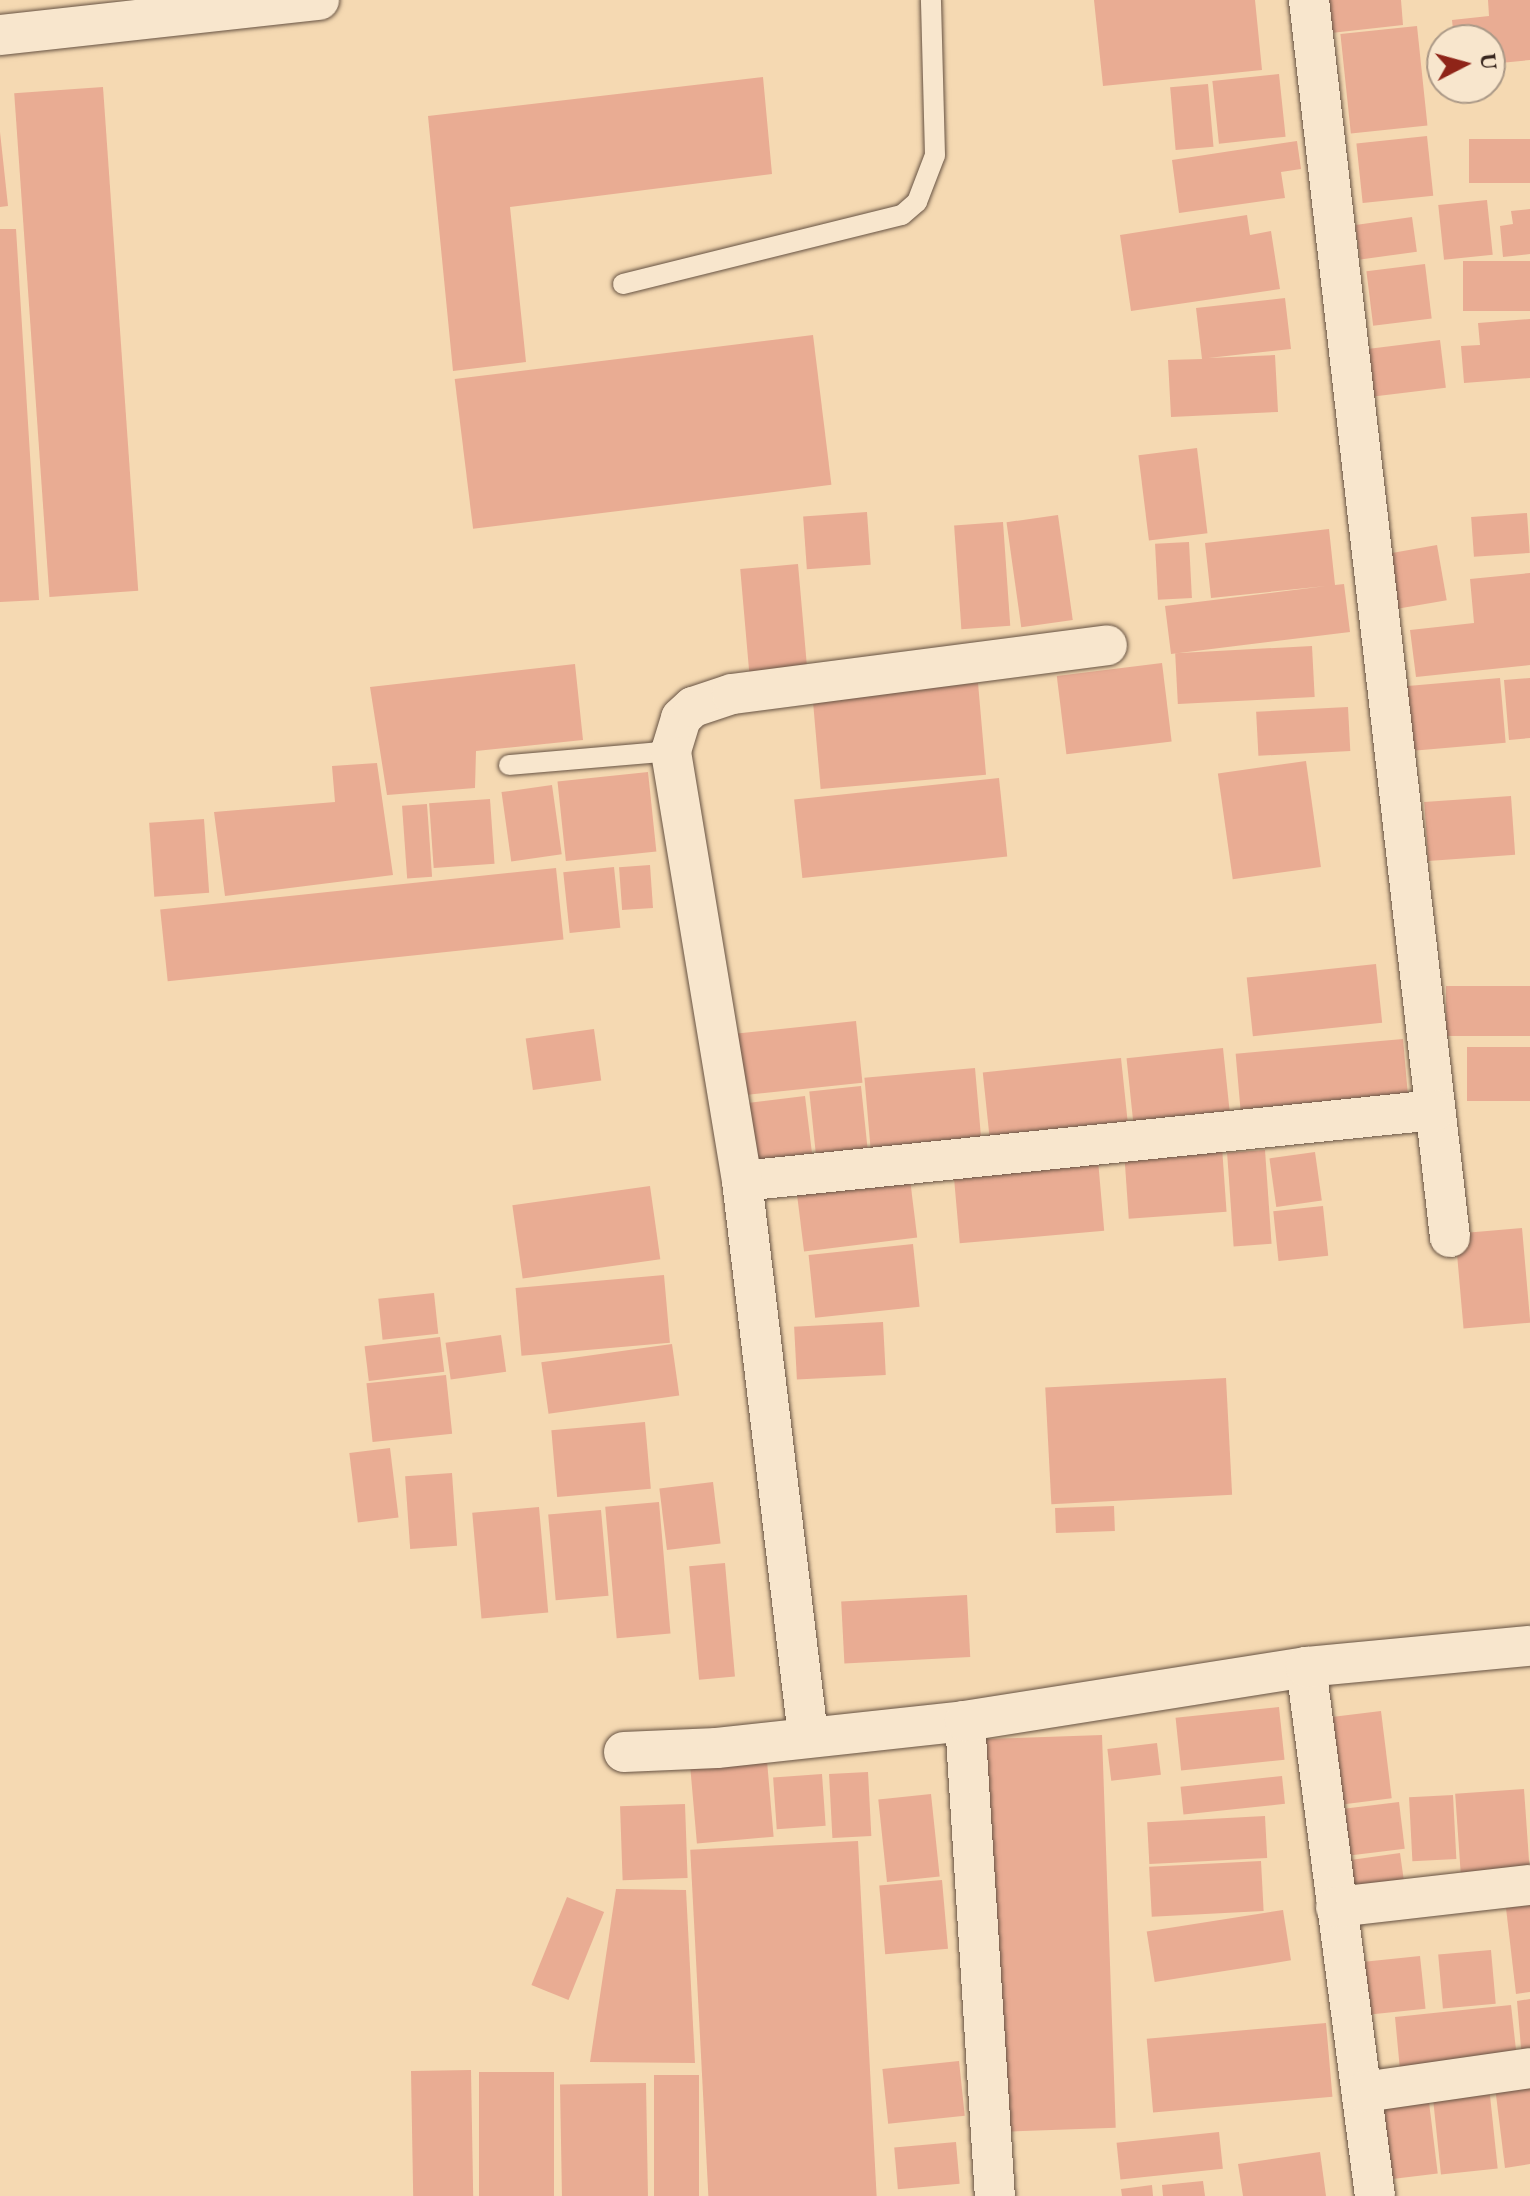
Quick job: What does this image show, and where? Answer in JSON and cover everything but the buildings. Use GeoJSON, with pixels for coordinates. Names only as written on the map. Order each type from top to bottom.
{"type":"FeatureCollection","features":[{"type":"Feature","properties":{"kind":"street"},"geometry":{"type":"LineString","coordinates":[[0,35],[188,7],[319,0]]}},
{"type":"Feature","properties":{"kind":"street"},"geometry":{"type":"LineString","coordinates":[[1309,0],[1450,1237]]}},
{"type":"Feature","properties":{"kind":"street"},"geometry":{"type":"LineString","coordinates":[[808,1736],[742,1181],[671,751],[681,718],[693,707],[732,694],[1107,645]]}},
{"type":"Feature","properties":{"kind":"street"},"geometry":{"type":"LineString","coordinates":[[742,1181],[1435,1110]]}},
{"type":"Feature","properties":{"kind":"street"},"geometry":{"type":"LineString","coordinates":[[624,1752],[717,1748],[965,1721],[1306,1667],[1530,1646]]}},
{"type":"Feature","properties":{"kind":"street"},"geometry":{"type":"LineString","coordinates":[[1306,1667],[1336,1907],[1364,2092],[1375,2196]]}},
{"type":"Feature","properties":{"kind":"street"},"geometry":{"type":"LineString","coordinates":[[965,1721],[995,2196]]}},
{"type":"Feature","properties":{"kind":"street"},"geometry":{"type":"LineString","coordinates":[[1336,1907],[1530,1885]]}},
{"type":"Feature","properties":{"kind":"street"},"geometry":{"type":"LineString","coordinates":[[1364,2092],[1530,2068]]}},
{"type":"Feature","properties":{"kind":"lane"},"geometry":{"type":"LineString","coordinates":[[623,284],[902,215],[917,202],[935,155],[931,0]]}},
{"type":"Feature","properties":{"kind":"lane"},"geometry":{"type":"LineString","coordinates":[[509,765],[671,751]]}}]}
